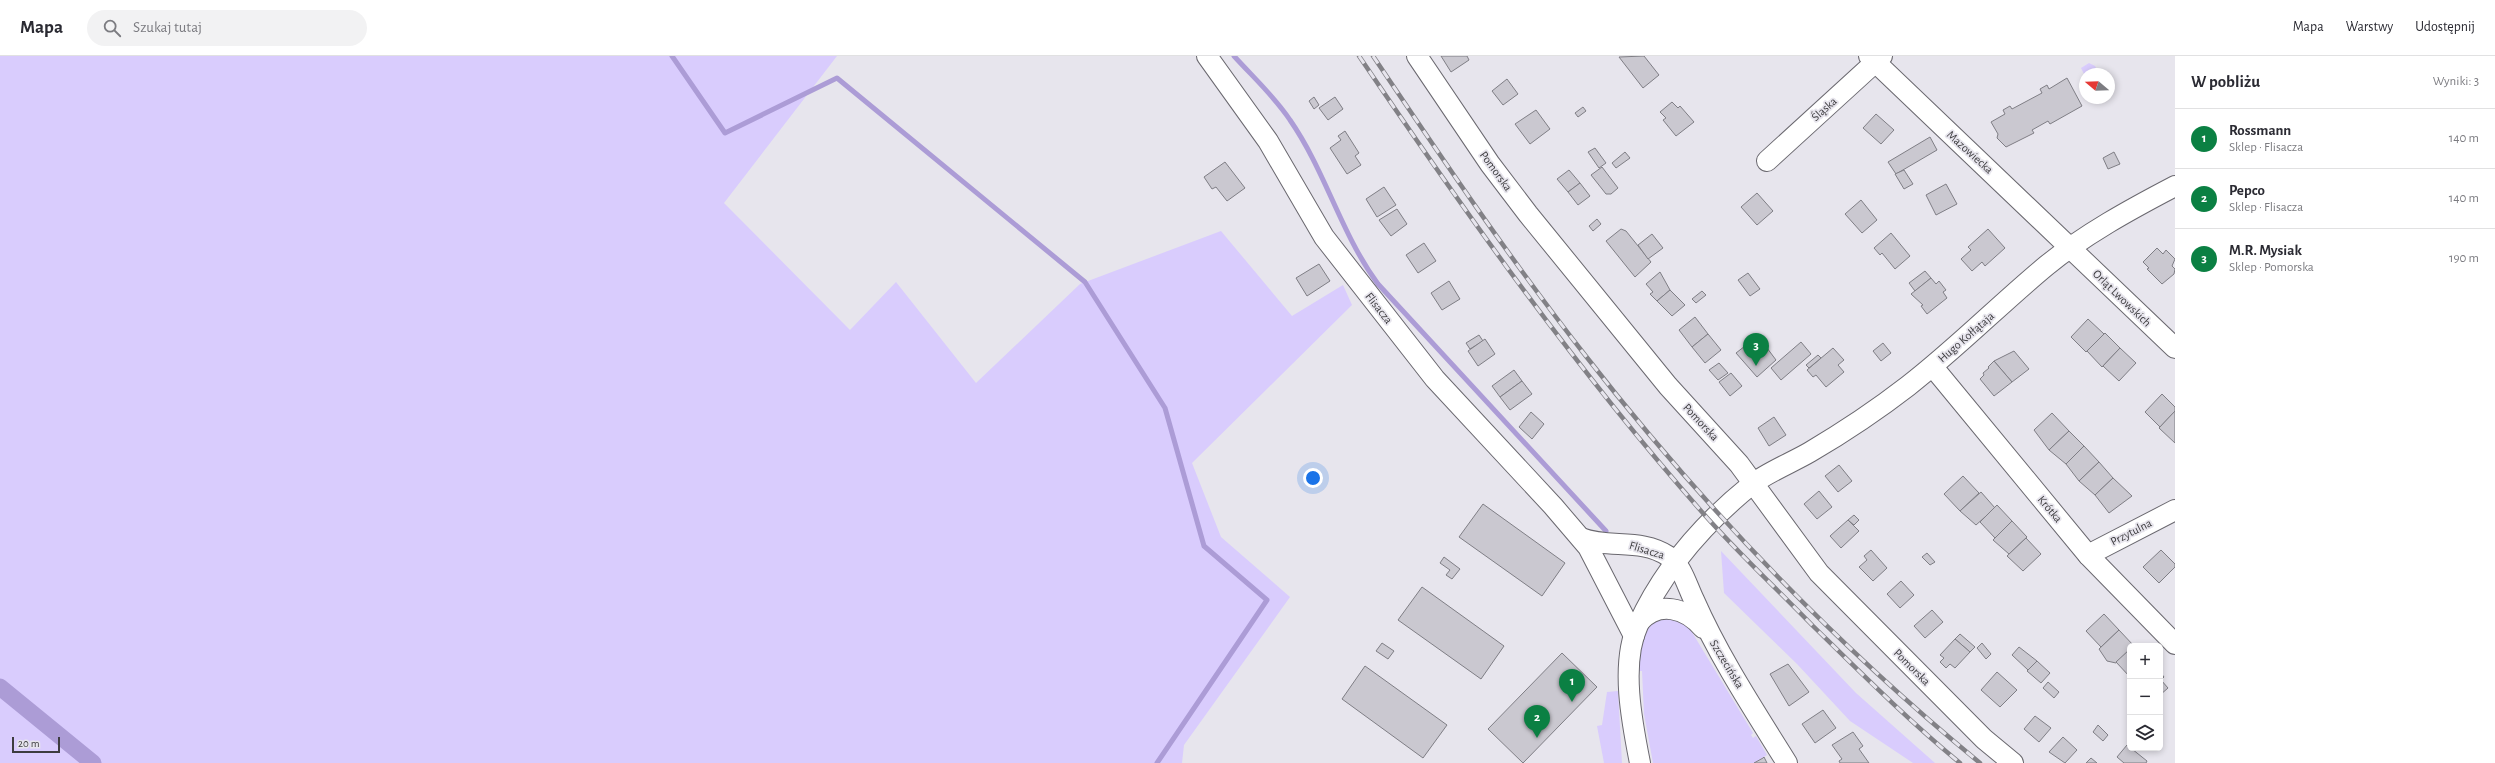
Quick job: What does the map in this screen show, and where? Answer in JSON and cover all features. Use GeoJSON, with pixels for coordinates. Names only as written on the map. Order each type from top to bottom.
{"type":"FeatureCollection","features":[{"type":"Feature","properties":{"kind":"street","name":"Flisacza"},"geometry":{"type":"LineString","coordinates":[[1207,56],[1268,141],[1324,237],[1435,379],[1581,538],[1599,565],[1636,629]]}},
{"type":"Feature","properties":{"kind":"street","name":"Pomorska"},"geometry":{"type":"LineString","coordinates":[[1417,56],[1490,164],[1528,214],[1668,386],[1725,448],[1819,573],[1984,739],[2013,763]]}},
{"type":"Feature","properties":{"kind":"street","name":"Śląska"},"geometry":{"type":"LineString","coordinates":[[1766,161],[1876,58]]}},
{"type":"Feature","properties":{"kind":"street","name":"Mazowiecka"},"geometry":{"type":"LineString","coordinates":[[1876,58],[2070,248]]}},
{"type":"Feature","properties":{"kind":"street","name":"Hugo Kołłątaja"},"geometry":{"type":"LineString","coordinates":[[1675,562],[1703,531],[1753,484],[1841,433],[1933,367],[2047,266],[2070,248],[2126,212],[2175,186]]}},
{"type":"Feature","properties":{"kind":"street","name":"Orląt Lwowskich"},"geometry":{"type":"LineString","coordinates":[[2070,248],[2175,348]]}},
{"type":"Feature","properties":{"kind":"street","name":"Krótka"},"geometry":{"type":"LineString","coordinates":[[1933,367],[2088,555],[2175,644]]}},
{"type":"Feature","properties":{"kind":"street","name":"Przytulna"},"geometry":{"type":"LineString","coordinates":[[2088,555],[2175,510]]}},
{"type":"Feature","properties":{"kind":"street","name":"Flisacza"},"geometry":{"type":"LineString","coordinates":[[1581,538],[1597,543],[1634,544],[1660,552],[1675,562],[1658,585],[1636,629],[1629,680],[1633,724],[1640,763]]}},
{"type":"Feature","properties":{"kind":"street","name":"Szczecińska"},"geometry":{"type":"LineString","coordinates":[[1675,562],[1710,637],[1787,763]]}},
{"type":"Feature","properties":{"kind":"street"},"geometry":{"type":"LineString","coordinates":[[1636,629],[1646,616],[1660,611],[1681,610],[1694,618],[1710,637]]}},
{"type":"Feature","properties":{"kind":"shaded area"},"geometry":{"type":"Polygon","coordinates":[[[0,56],[837,56],[724,203],[850,330],[896,282],[976,383],[1080,284],[1221,231],[1292,316],[1343,285],[1352,305],[1192,463],[1221,537],[1290,597],[1184,745],[1182,763],[0,763],[0,56]]]}},
{"type":"Feature","properties":{"kind":"shaded area"},"geometry":{"type":"Polygon","coordinates":[[[2089,63],[2096,68],[2081,68],[2089,63]]]}},
{"type":"Feature","properties":{"kind":"shaded area"},"geometry":{"type":"Polygon","coordinates":[[[1721,551],[1856,693],[1935,763],[1913,763],[1850,721],[1797,664],[1724,593],[1721,551]]]}},
{"type":"Feature","properties":{"kind":"shaded area"},"geometry":{"type":"Polygon","coordinates":[[[1657,619],[1684,619],[1753,733],[1751,735],[1753,738],[1756,736],[1767,755],[1754,763],[1653,763],[1644,714],[1642,671],[1637,671],[1644,631],[1657,619]]]}},
{"type":"Feature","properties":{"kind":"shaded area"},"geometry":{"type":"Polygon","coordinates":[[[1618,691],[1622,763],[1604,763],[1597,726],[1602,725],[1607,692],[1618,691]]]}},
{"type":"Feature","properties":{"kind":"building"},"geometry":{"type":"Polygon","coordinates":[[[1441,56],[1467,56],[1469,60],[1451,72],[1441,56]]]}},
{"type":"Feature","properties":{"kind":"building"},"geometry":{"type":"Polygon","coordinates":[[[1644,56],[1659,75],[1643,88],[1619,57],[1644,56]]]}},
{"type":"Feature","properties":{"kind":"building"},"geometry":{"type":"Polygon","coordinates":[[[2067,78],[2079,100],[2079,104],[2082,106],[2050,124],[2048,121],[2032,130],[2034,133],[2006,147],[1997,138],[1998,134],[1991,122],[2005,114],[2003,110],[2010,106],[2012,109],[2042,93],[2040,89],[2047,85],[2049,89],[2067,78]]]}},
{"type":"Feature","properties":{"kind":"building"},"geometry":{"type":"Polygon","coordinates":[[[1507,79],[1518,94],[1503,105],[1492,91],[1507,79]]]}},
{"type":"Feature","properties":{"kind":"building"},"geometry":{"type":"Polygon","coordinates":[[[1314,97],[1319,105],[1314,109],[1309,101],[1314,97]]]}},
{"type":"Feature","properties":{"kind":"building"},"geometry":{"type":"Polygon","coordinates":[[[1335,97],[1343,109],[1328,120],[1319,108],[1335,97]]]}},
{"type":"Feature","properties":{"kind":"building"},"geometry":{"type":"Polygon","coordinates":[[[1672,102],[1678,108],[1680,106],[1694,122],[1676,136],[1663,120],[1666,118],[1660,112],[1672,102]]]}},
{"type":"Feature","properties":{"kind":"building"},"geometry":{"type":"Polygon","coordinates":[[[1583,107],[1586,111],[1578,117],[1575,113],[1583,107]]]}},
{"type":"Feature","properties":{"kind":"building"},"geometry":{"type":"Polygon","coordinates":[[[1536,110],[1550,129],[1530,144],[1515,124],[1536,110]]]}},
{"type":"Feature","properties":{"kind":"building"},"geometry":{"type":"Polygon","coordinates":[[[1876,114],[1894,130],[1881,144],[1863,128],[1876,114]]]}},
{"type":"Feature","properties":{"kind":"building"},"geometry":{"type":"Polygon","coordinates":[[[1345,131],[1359,153],[1355,156],[1361,165],[1347,174],[1330,148],[1341,140],[1338,136],[1345,131]]]}},
{"type":"Feature","properties":{"kind":"building"},"geometry":{"type":"Polygon","coordinates":[[[1930,137],[1937,150],[1896,174],[1888,162],[1930,137]]]}},
{"type":"Feature","properties":{"kind":"building"},"geometry":{"type":"Polygon","coordinates":[[[1595,148],[1606,163],[1599,168],[1588,152],[1595,148]]]}},
{"type":"Feature","properties":{"kind":"building"},"geometry":{"type":"Polygon","coordinates":[[[1625,152],[1630,158],[1616,168],[1612,163],[1625,152]]]}},
{"type":"Feature","properties":{"kind":"building"},"geometry":{"type":"Polygon","coordinates":[[[2114,152],[2120,164],[2108,169],[2103,158],[2114,152]]]}},
{"type":"Feature","properties":{"kind":"building"},"geometry":{"type":"Polygon","coordinates":[[[1225,162],[1245,188],[1227,201],[1216,187],[1212,189],[1204,177],[1225,162]]]}},
{"type":"Feature","properties":{"kind":"building"},"geometry":{"type":"Polygon","coordinates":[[[1602,167],[1618,188],[1611,194],[1606,194],[1591,175],[1602,167]]]}},
{"type":"Feature","properties":{"kind":"building"},"geometry":{"type":"Polygon","coordinates":[[[1569,170],[1580,183],[1568,192],[1557,179],[1569,170]]]}},
{"type":"Feature","properties":{"kind":"building"},"geometry":{"type":"Polygon","coordinates":[[[1904,170],[1913,184],[1904,189],[1895,174],[1904,170]]]}},
{"type":"Feature","properties":{"kind":"building"},"geometry":{"type":"Polygon","coordinates":[[[1580,183],[1590,196],[1578,205],[1568,192],[1580,183]]]}},
{"type":"Feature","properties":{"kind":"building"},"geometry":{"type":"Polygon","coordinates":[[[1946,184],[1957,204],[1936,215],[1926,195],[1946,184]]]}},
{"type":"Feature","properties":{"kind":"building"},"geometry":{"type":"Polygon","coordinates":[[[1384,187],[1396,205],[1377,217],[1366,199],[1384,187]]]}},
{"type":"Feature","properties":{"kind":"building"},"geometry":{"type":"Polygon","coordinates":[[[1757,193],[1773,211],[1757,225],[1741,207],[1757,193]]]}},
{"type":"Feature","properties":{"kind":"building"},"geometry":{"type":"Polygon","coordinates":[[[1861,200],[1877,220],[1862,233],[1845,214],[1861,200]]]}},
{"type":"Feature","properties":{"kind":"building"},"geometry":{"type":"Polygon","coordinates":[[[1397,209],[1407,224],[1391,236],[1379,220],[1397,209]]]}},
{"type":"Feature","properties":{"kind":"building"},"geometry":{"type":"Polygon","coordinates":[[[1597,219],[1601,224],[1593,231],[1589,226],[1597,219]]]}},
{"type":"Feature","properties":{"kind":"building"},"geometry":{"type":"Polygon","coordinates":[[[1621,229],[1626,231],[1651,262],[1635,277],[1606,241],[1621,229]]]}},
{"type":"Feature","properties":{"kind":"building"},"geometry":{"type":"Polygon","coordinates":[[[1988,229],[2005,248],[1985,266],[1982,262],[1972,271],[1961,259],[1971,250],[1968,247],[1988,229]]]}},
{"type":"Feature","properties":{"kind":"building"},"geometry":{"type":"Polygon","coordinates":[[[1891,233],[1910,256],[1895,269],[1882,253],[1880,255],[1874,248],[1891,233]]]}},
{"type":"Feature","properties":{"kind":"building"},"geometry":{"type":"Polygon","coordinates":[[[1652,234],[1663,248],[1648,259],[1638,245],[1652,234]]]}},
{"type":"Feature","properties":{"kind":"building"},"geometry":{"type":"Polygon","coordinates":[[[1424,243],[1436,261],[1418,273],[1406,255],[1424,243]]]}},
{"type":"Feature","properties":{"kind":"building"},"geometry":{"type":"Polygon","coordinates":[[[2157,248],[2163,254],[2166,250],[2175,259],[2172,266],[2175,269],[2174,274],[2162,284],[2147,269],[2149,268],[2143,262],[2157,248]]]}},
{"type":"Feature","properties":{"kind":"building"},"geometry":{"type":"Polygon","coordinates":[[[1319,264],[1330,281],[1307,296],[1296,278],[1319,264]]]}},
{"type":"Feature","properties":{"kind":"building"},"geometry":{"type":"Polygon","coordinates":[[[1925,271],[1931,278],[1915,291],[1909,283],[1925,271]]]}},
{"type":"Feature","properties":{"kind":"building"},"geometry":{"type":"Polygon","coordinates":[[[1660,272],[1670,290],[1657,301],[1650,294],[1653,292],[1646,284],[1660,272]]]}},
{"type":"Feature","properties":{"kind":"building"},"geometry":{"type":"Polygon","coordinates":[[[1748,273],[1760,289],[1750,296],[1738,280],[1748,273]]]}},
{"type":"Feature","properties":{"kind":"building"},"geometry":{"type":"Polygon","coordinates":[[[1931,278],[1936,284],[1939,281],[1946,290],[1943,292],[1947,298],[1927,314],[1921,306],[1923,305],[1911,294],[1931,278]]]}},
{"type":"Feature","properties":{"kind":"building"},"geometry":{"type":"Polygon","coordinates":[[[1449,281],[1460,299],[1442,310],[1431,293],[1449,281]]]}},
{"type":"Feature","properties":{"kind":"building"},"geometry":{"type":"Polygon","coordinates":[[[1670,290],[1685,305],[1672,316],[1657,301],[1670,290]]]}},
{"type":"Feature","properties":{"kind":"building"},"geometry":{"type":"Polygon","coordinates":[[[1702,291],[1706,295],[1696,303],[1692,299],[1702,291]]]}},
{"type":"Feature","properties":{"kind":"building"},"geometry":{"type":"Polygon","coordinates":[[[1695,317],[1708,334],[1692,347],[1679,330],[1695,317]]]}},
{"type":"Feature","properties":{"kind":"building"},"geometry":{"type":"Polygon","coordinates":[[[2088,319],[2104,334],[2086,352],[2071,337],[2088,319]]]}},
{"type":"Feature","properties":{"kind":"building"},"geometry":{"type":"Polygon","coordinates":[[[2105,333],[2120,348],[2102,367],[2087,351],[2105,333]]]}},
{"type":"Feature","properties":{"kind":"building"},"geometry":{"type":"Polygon","coordinates":[[[1708,334],[1721,350],[1705,363],[1692,347],[1708,334]]]}},
{"type":"Feature","properties":{"kind":"building"},"geometry":{"type":"Polygon","coordinates":[[[1479,335],[1483,341],[1470,349],[1466,343],[1479,335]]]}},
{"type":"Feature","properties":{"kind":"building"},"geometry":{"type":"Polygon","coordinates":[[[1758,336],[1776,360],[1757,377],[1736,353],[1758,336]]]}},
{"type":"Feature","properties":{"kind":"building"},"geometry":{"type":"Polygon","coordinates":[[[1485,339],[1495,354],[1478,366],[1468,351],[1485,339]]]}},
{"type":"Feature","properties":{"kind":"building"},"geometry":{"type":"Polygon","coordinates":[[[1801,342],[1811,354],[1781,380],[1771,368],[1801,342]]]}},
{"type":"Feature","properties":{"kind":"building"},"geometry":{"type":"Polygon","coordinates":[[[1883,343],[1891,353],[1881,361],[1873,351],[1883,343]]]}},
{"type":"Feature","properties":{"kind":"building"},"geometry":{"type":"Polygon","coordinates":[[[1833,348],[1844,360],[1838,365],[1844,372],[1826,387],[1816,375],[1813,377],[1807,370],[1833,348]]]}},
{"type":"Feature","properties":{"kind":"building"},"geometry":{"type":"Polygon","coordinates":[[[2120,348],[2136,363],[2119,381],[2103,366],[2120,348]]]}},
{"type":"Feature","properties":{"kind":"building"},"geometry":{"type":"Polygon","coordinates":[[[2014,351],[2029,369],[2012,382],[1994,361],[2014,351]]]}},
{"type":"Feature","properties":{"kind":"building"},"geometry":{"type":"Polygon","coordinates":[[[1818,355],[1821,358],[1809,368],[1806,365],[1818,355]]]}},
{"type":"Feature","properties":{"kind":"building"},"geometry":{"type":"Polygon","coordinates":[[[1994,361],[2012,382],[1994,396],[1980,379],[1984,375],[1983,373],[1994,361]]]}},
{"type":"Feature","properties":{"kind":"building"},"geometry":{"type":"Polygon","coordinates":[[[1719,363],[1728,373],[1718,380],[1709,370],[1719,363]]]}},
{"type":"Feature","properties":{"kind":"building"},"geometry":{"type":"Polygon","coordinates":[[[1514,370],[1522,381],[1500,397],[1492,386],[1514,370]]]}},
{"type":"Feature","properties":{"kind":"building"},"geometry":{"type":"Polygon","coordinates":[[[1731,373],[1742,386],[1730,396],[1719,382],[1731,373]]]}},
{"type":"Feature","properties":{"kind":"building"},"geometry":{"type":"Polygon","coordinates":[[[1522,381],[1532,394],[1510,410],[1500,397],[1522,381]]]}},
{"type":"Feature","properties":{"kind":"building"},"geometry":{"type":"Polygon","coordinates":[[[2162,394],[2175,407],[2175,411],[2160,427],[2145,412],[2162,394]]]}},
{"type":"Feature","properties":{"kind":"building"},"geometry":{"type":"Polygon","coordinates":[[[2175,411],[2175,443],[2159,428],[2175,411]]]}},
{"type":"Feature","properties":{"kind":"building"},"geometry":{"type":"Polygon","coordinates":[[[1531,412],[1544,424],[1532,439],[1519,427],[1531,412]]]}},
{"type":"Feature","properties":{"kind":"building"},"geometry":{"type":"Polygon","coordinates":[[[2052,413],[2069,431],[2049,450],[2034,430],[2052,413]]]}},
{"type":"Feature","properties":{"kind":"building"},"geometry":{"type":"Polygon","coordinates":[[[1774,417],[1786,435],[1769,446],[1758,428],[1774,417]]]}},
{"type":"Feature","properties":{"kind":"building"},"geometry":{"type":"Polygon","coordinates":[[[2069,431],[2084,446],[2066,464],[2049,450],[2069,431]]]}},
{"type":"Feature","properties":{"kind":"building"},"geometry":{"type":"Polygon","coordinates":[[[2084,446],[2099,462],[2079,481],[2066,464],[2084,446]]]}},
{"type":"Feature","properties":{"kind":"building"},"geometry":{"type":"Polygon","coordinates":[[[2099,462],[2113,478],[2095,495],[2079,481],[2099,462]]]}},
{"type":"Feature","properties":{"kind":"building"},"geometry":{"type":"Polygon","coordinates":[[[1839,465],[1852,481],[1838,492],[1825,476],[1839,465]]]}},
{"type":"Feature","properties":{"kind":"building"},"geometry":{"type":"Polygon","coordinates":[[[1963,476],[1979,493],[1960,511],[1944,494],[1963,476]]]}},
{"type":"Feature","properties":{"kind":"building"},"geometry":{"type":"Polygon","coordinates":[[[2113,478],[2132,496],[2109,513],[2095,495],[2113,478]]]}},
{"type":"Feature","properties":{"kind":"building"},"geometry":{"type":"Polygon","coordinates":[[[1819,491],[1832,507],[1817,519],[1804,504],[1819,491]]]}},
{"type":"Feature","properties":{"kind":"building"},"geometry":{"type":"Polygon","coordinates":[[[1981,492],[1995,508],[1976,525],[1960,511],[1981,492]]]}},
{"type":"Feature","properties":{"kind":"building"},"geometry":{"type":"Polygon","coordinates":[[[1483,504],[1565,563],[1542,596],[1459,537],[1483,504]]]}},
{"type":"Feature","properties":{"kind":"building"},"geometry":{"type":"Polygon","coordinates":[[[1997,505],[2012,521],[1995,538],[1980,522],[1997,505]]]}},
{"type":"Feature","properties":{"kind":"building"},"geometry":{"type":"Polygon","coordinates":[[[1854,515],[1859,520],[1854,525],[1848,520],[1854,515]]]}},
{"type":"Feature","properties":{"kind":"building"},"geometry":{"type":"Polygon","coordinates":[[[1848,520],[1859,531],[1841,548],[1830,536],[1848,520]]]}},
{"type":"Feature","properties":{"kind":"building"},"geometry":{"type":"Polygon","coordinates":[[[2012,521],[2027,537],[2009,554],[1993,540],[2012,521]]]}},
{"type":"Feature","properties":{"kind":"building"},"geometry":{"type":"Polygon","coordinates":[[[2026,538],[2041,554],[2023,571],[2007,556],[2026,538]]]}},
{"type":"Feature","properties":{"kind":"building"},"geometry":{"type":"Polygon","coordinates":[[[1871,550],[1887,568],[1873,581],[1859,567],[1867,560],[1864,556],[1871,550]]]}},
{"type":"Feature","properties":{"kind":"building"},"geometry":{"type":"Polygon","coordinates":[[[2161,550],[2175,564],[2175,567],[2159,583],[2143,567],[2161,550]]]}},
{"type":"Feature","properties":{"kind":"building"},"geometry":{"type":"Polygon","coordinates":[[[1927,553],[1935,562],[1930,565],[1922,557],[1927,553]]]}},
{"type":"Feature","properties":{"kind":"building"},"geometry":{"type":"Polygon","coordinates":[[[1444,557],[1460,569],[1452,579],[1446,575],[1450,570],[1440,563],[1444,557]]]}},
{"type":"Feature","properties":{"kind":"building"},"geometry":{"type":"Polygon","coordinates":[[[1901,581],[1914,595],[1900,608],[1887,594],[1901,581]]]}},
{"type":"Feature","properties":{"kind":"building"},"geometry":{"type":"Polygon","coordinates":[[[1422,587],[1504,646],[1481,679],[1398,620],[1422,587]]]}},
{"type":"Feature","properties":{"kind":"building"},"geometry":{"type":"Polygon","coordinates":[[[1932,610],[1943,622],[1925,638],[1914,626],[1932,610]]]}},
{"type":"Feature","properties":{"kind":"building"},"geometry":{"type":"Polygon","coordinates":[[[2104,614],[2119,630],[2101,647],[2086,631],[2104,614]]]}},
{"type":"Feature","properties":{"kind":"building"},"geometry":{"type":"Polygon","coordinates":[[[2119,630],[2131,643],[2127,643],[2127,652],[2116,663],[2107,661],[2099,649],[2119,630]]]}},
{"type":"Feature","properties":{"kind":"building"},"geometry":{"type":"Polygon","coordinates":[[[1960,634],[1975,647],[1970,652],[1955,639],[1960,634]]]}},
{"type":"Feature","properties":{"kind":"building"},"geometry":{"type":"Polygon","coordinates":[[[1955,639],[1970,652],[1955,668],[1950,664],[1946,668],[1940,662],[1944,658],[1940,655],[1955,639]]]}},
{"type":"Feature","properties":{"kind":"building"},"geometry":{"type":"Polygon","coordinates":[[[1382,643],[1394,651],[1388,659],[1376,651],[1382,643]]]}},
{"type":"Feature","properties":{"kind":"building"},"geometry":{"type":"Polygon","coordinates":[[[1982,643],[1991,654],[1986,659],[1977,648],[1982,643]]]}},
{"type":"Feature","properties":{"kind":"building"},"geometry":{"type":"Polygon","coordinates":[[[2019,647],[2037,661],[2028,670],[2012,655],[2019,647]]]}},
{"type":"Feature","properties":{"kind":"building"},"geometry":{"type":"Polygon","coordinates":[[[2127,652],[2127,674],[2116,662],[2127,652]]]}},
{"type":"Feature","properties":{"kind":"building"},"geometry":{"type":"Polygon","coordinates":[[[1562,653],[1597,687],[1523,763],[1488,729],[1562,653]]]}},
{"type":"Feature","properties":{"kind":"building"},"geometry":{"type":"Polygon","coordinates":[[[2037,661],[2050,673],[2041,683],[2027,671],[2037,661]]]}},
{"type":"Feature","properties":{"kind":"building"},"geometry":{"type":"Polygon","coordinates":[[[1788,664],[1809,692],[1789,706],[1770,674],[1788,664]]]}},
{"type":"Feature","properties":{"kind":"building"},"geometry":{"type":"Polygon","coordinates":[[[1365,666],[1447,725],[1423,758],[1342,699],[1365,666]]]}},
{"type":"Feature","properties":{"kind":"building"},"geometry":{"type":"Polygon","coordinates":[[[1997,672],[2017,690],[2000,707],[1981,690],[1997,672]]]}},
{"type":"Feature","properties":{"kind":"building"},"geometry":{"type":"Polygon","coordinates":[[[2048,682],[2059,692],[2054,698],[2043,688],[2048,682]]]}},
{"type":"Feature","properties":{"kind":"building"},"geometry":{"type":"Polygon","coordinates":[[[2163,682],[2168,688],[2163,692],[2163,682]]]}},
{"type":"Feature","properties":{"kind":"building"},"geometry":{"type":"Polygon","coordinates":[[[1823,710],[1836,728],[1815,743],[1802,724],[1823,710]]]}},
{"type":"Feature","properties":{"kind":"building"},"geometry":{"type":"Polygon","coordinates":[[[2035,716],[2051,728],[2039,742],[2024,729],[2035,716]]]}},
{"type":"Feature","properties":{"kind":"building"},"geometry":{"type":"Polygon","coordinates":[[[2098,725],[2108,735],[2103,741],[2093,732],[2098,725]]]}},
{"type":"Feature","properties":{"kind":"building"},"geometry":{"type":"Polygon","coordinates":[[[1853,732],[1863,746],[1859,749],[1869,763],[1840,763],[1839,761],[1842,759],[1832,745],[1853,732]]]}},
{"type":"Feature","properties":{"kind":"building"},"geometry":{"type":"Polygon","coordinates":[[[2063,737],[2077,750],[2065,763],[2049,752],[2063,737]]]}},
{"type":"Feature","properties":{"kind":"building"},"geometry":{"type":"Polygon","coordinates":[[[2127,745],[2127,751],[2134,751],[2147,761],[2146,763],[2124,763],[2117,757],[2127,745]]]}},
{"type":"Feature","properties":{"kind":"building"},"geometry":{"type":"Polygon","coordinates":[[[1764,757],[1767,763],[1754,763],[1763,758],[1764,757]]]}},
{"type":"Feature","properties":{"kind":"building"},"geometry":{"type":"Polygon","coordinates":[[[2091,758],[2097,763],[2086,763],[2091,758]]]}},
{"type":"Feature","properties":{"kind":"waterway"},"geometry":{"type":"LineString","coordinates":[[672,56],[725,133],[837,78],[1085,282],[1165,408],[1204,546],[1267,600],[1157,763]]}},
{"type":"Feature","properties":{"kind":"waterway"},"geometry":{"type":"LineString","coordinates":[[1234,56],[1278,103],[1303,140],[1343,224],[1365,265],[1378,284],[1606,531]]}},
{"type":"Feature","properties":{"kind":"waterway"},"geometry":{"type":"LineString","coordinates":[[0,687],[93,763]]}},
{"type":"Feature","properties":{"kind":"railway"},"geometry":{"type":"LineString","coordinates":[[1359,56],[1440,174],[1523,290],[1566,347],[1655,458],[1715,527],[1757,570],[1885,696],[1960,763]]}},
{"type":"Feature","properties":{"kind":"railway"},"geometry":{"type":"LineString","coordinates":[[1373,56],[1450,170],[1557,319],[1629,410],[1675,465],[1722,518],[1821,620],[1873,670],[1980,763]]}},
{"type":"Feature","properties":{"kind":"place","name":"M.R. Mysiak"},"geometry":{"type":"Point","coordinates":[1756,366]}},
{"type":"Feature","properties":{"kind":"place","name":"Rossmann"},"geometry":{"type":"Point","coordinates":[1572,702]}},
{"type":"Feature","properties":{"kind":"place","name":"Pepco"},"geometry":{"type":"Point","coordinates":[1537,738]}}]}
